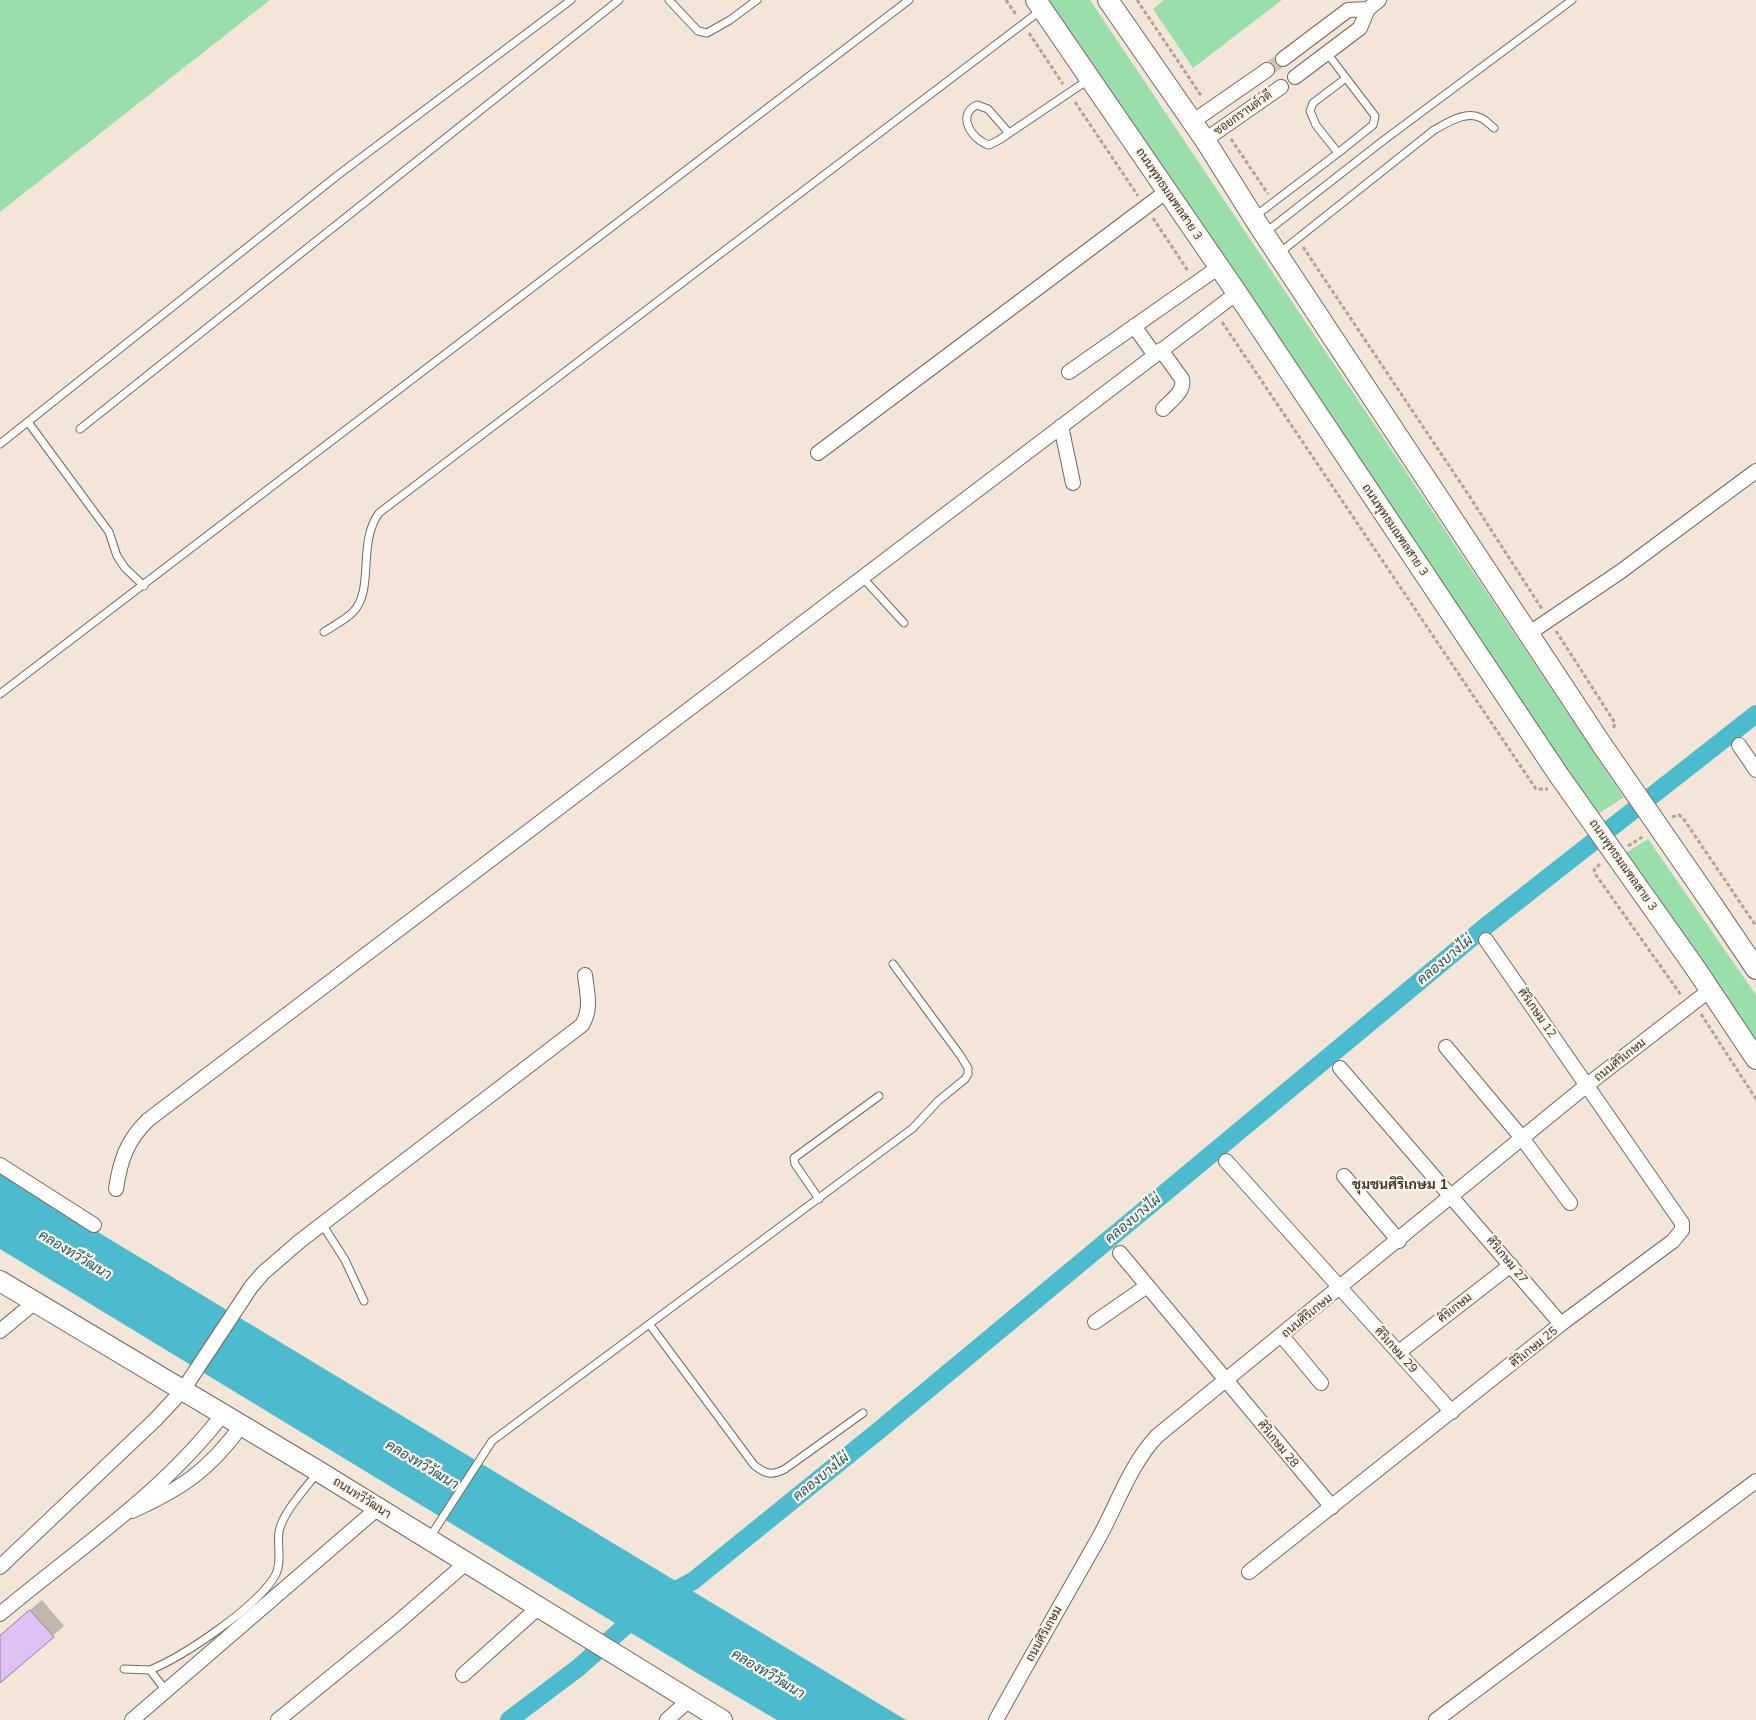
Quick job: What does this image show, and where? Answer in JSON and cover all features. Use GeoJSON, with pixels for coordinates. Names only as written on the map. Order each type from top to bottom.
{"type":"FeatureCollection","features":[{"type":"Feature","properties":{"kind":"main road"},"geometry":{"type":"LineString","coordinates":[[1108,0],[1206,140],[1259,226],[1528,634],[1607,742],[1714,907],[1753,957]]}},
{"type":"Feature","properties":{"kind":"main road","name":"ถนนพุทธมณฑลสาย 3"},"geometry":{"type":"LineString","coordinates":[[1040,4],[1237,293],[1553,782],[1696,968],[1756,1059]]}},
{"type":"Feature","properties":{"kind":"main road","name":"ถนนทวีวัฒนา"},"geometry":{"type":"LineString","coordinates":[[0,1281],[318,1471],[722,1720]]}},
{"type":"Feature","properties":{"kind":"street"},"geometry":{"type":"LineString","coordinates":[[1295,77],[1360,28],[1368,9],[1379,0]]}},
{"type":"Feature","properties":{"kind":"street"},"geometry":{"type":"LineString","coordinates":[[1283,59],[1348,10],[1368,9]]}},
{"type":"Feature","properties":{"kind":"street","name":"ซอยกรานต์วดี"},"geometry":{"type":"LineString","coordinates":[[1192,122],[1267,70]]}},
{"type":"Feature","properties":{"kind":"street","name":"ซอยกรานต์วดี"},"geometry":{"type":"LineString","coordinates":[[1206,140],[1281,87]]}},
{"type":"Feature","properties":{"kind":"street"},"geometry":{"type":"LineString","coordinates":[[818,453],[1167,191]]}},
{"type":"Feature","properties":{"kind":"street"},"geometry":{"type":"LineString","coordinates":[[1069,372],[1219,267]]}},
{"type":"Feature","properties":{"kind":"street"},"geometry":{"type":"LineString","coordinates":[[116,1189],[125,1149],[134,1133],[148,1120],[1237,293]]}},
{"type":"Feature","properties":{"kind":"street"},"geometry":{"type":"LineString","coordinates":[[1134,326],[1182,379],[1183,385],[1180,392],[1163,409]]}},
{"type":"Feature","properties":{"kind":"street"},"geometry":{"type":"LineString","coordinates":[[1061,426],[1072,484]]}},
{"type":"Feature","properties":{"kind":"street"},"geometry":{"type":"LineString","coordinates":[[1528,634],[1620,572],[1756,471]]}},
{"type":"Feature","properties":{"kind":"street"},"geometry":{"type":"LineString","coordinates":[[1738,744],[1756,770]]}},
{"type":"Feature","properties":{"kind":"street","name":"ศิริเกษม 12"},"geometry":{"type":"LineString","coordinates":[[1486,940],[1587,1085]]}},
{"type":"Feature","properties":{"kind":"street"},"geometry":{"type":"LineString","coordinates":[[0,1567],[155,1420],[183,1390],[251,1287],[263,1273],[322,1224],[582,1025],[587,1017],[589,1006],[585,975]]}},
{"type":"Feature","properties":{"kind":"street","name":"ถนนศิริเกษม"},"geometry":{"type":"LineString","coordinates":[[996,1720],[1098,1540],[1144,1450],[1157,1436],[1399,1241],[1587,1085],[1710,990]]}},
{"type":"Feature","properties":{"kind":"street"},"geometry":{"type":"LineString","coordinates":[[1446,1046],[1522,1138],[1570,1203]]}},
{"type":"Feature","properties":{"kind":"street","name":"ศิริเกษม 27"},"geometry":{"type":"LineString","coordinates":[[1340,1068],[1561,1324]]}},
{"type":"Feature","properties":{"kind":"street","name":"ศิริเกษม 25"},"geometry":{"type":"LineString","coordinates":[[1249,1572],[1561,1324],[1673,1241],[1682,1230],[1682,1223],[1587,1085]]}},
{"type":"Feature","properties":{"kind":"street","name":"ศิริเกษม 29"},"geometry":{"type":"LineString","coordinates":[[1226,1161],[1452,1412]]}},
{"type":"Feature","properties":{"kind":"street"},"geometry":{"type":"LineString","coordinates":[[0,1165],[94,1225]]}},
{"type":"Feature","properties":{"kind":"street"},"geometry":{"type":"LineString","coordinates":[[1344,1176],[1399,1241]]}},
{"type":"Feature","properties":{"kind":"street","name":"ศิริเกษม 28"},"geometry":{"type":"LineString","coordinates":[[1120,1253],[1225,1382],[1332,1507]]}},
{"type":"Feature","properties":{"kind":"street","name":"ศิริเกษม"},"geometry":{"type":"LineString","coordinates":[[1398,1352],[1511,1265]]}},
{"type":"Feature","properties":{"kind":"street"},"geometry":{"type":"LineString","coordinates":[[1096,1322],[1147,1286]]}},
{"type":"Feature","properties":{"kind":"street"},"geometry":{"type":"LineString","coordinates":[[0,1331],[35,1302]]}},
{"type":"Feature","properties":{"kind":"street"},"geometry":{"type":"LineString","coordinates":[[1282,1336],[1321,1383]]}},
{"type":"Feature","properties":{"kind":"street"},"geometry":{"type":"LineString","coordinates":[[0,1614],[122,1516],[196,1447],[223,1414]]}},
{"type":"Feature","properties":{"kind":"street"},"geometry":{"type":"LineString","coordinates":[[122,1516],[162,1498],[203,1471],[220,1456],[242,1425]]}},
{"type":"Feature","properties":{"kind":"street"},"geometry":{"type":"LineString","coordinates":[[1436,1720],[1756,1482]]}},
{"type":"Feature","properties":{"kind":"street"},"geometry":{"type":"LineString","coordinates":[[132,1720],[378,1508]]}},
{"type":"Feature","properties":{"kind":"street"},"geometry":{"type":"LineString","coordinates":[[278,1720],[397,1623],[466,1563]]}},
{"type":"Feature","properties":{"kind":"street"},"geometry":{"type":"LineString","coordinates":[[463,1675],[539,1608]]}},
{"type":"Feature","properties":{"kind":"street"},"geometry":{"type":"LineString","coordinates":[[667,1720],[689,1700]]}},
{"type":"Feature","properties":{"kind":"lane"},"geometry":{"type":"LineString","coordinates":[[0,444],[338,174],[571,0]]}},
{"type":"Feature","properties":{"kind":"lane"},"geometry":{"type":"LineString","coordinates":[[80,429],[619,0]]}},
{"type":"Feature","properties":{"kind":"lane"},"geometry":{"type":"LineString","coordinates":[[669,0],[698,31],[707,32],[730,20],[757,0]]}},
{"type":"Feature","properties":{"kind":"lane"},"geometry":{"type":"LineString","coordinates":[[0,694],[144,586],[909,0]]}},
{"type":"Feature","properties":{"kind":"lane"},"geometry":{"type":"LineString","coordinates":[[1259,226],[1384,140],[1572,0]]}},
{"type":"Feature","properties":{"kind":"lane"},"geometry":{"type":"LineString","coordinates":[[324,632],[353,612],[360,600],[363,591],[366,549],[372,522],[379,513],[1022,24],[1040,4]]}},
{"type":"Feature","properties":{"kind":"lane"},"geometry":{"type":"LineString","coordinates":[[1259,226],[1273,203],[1338,154],[1373,125],[1376,119],[1327,53]]}},
{"type":"Feature","properties":{"kind":"lane"},"geometry":{"type":"LineString","coordinates":[[1338,154],[1316,125],[1310,112],[1318,98],[1346,78]]}},
{"type":"Feature","properties":{"kind":"lane"},"geometry":{"type":"LineString","coordinates":[[1009,133],[988,108],[977,105],[968,114],[967,124],[970,131],[983,143],[993,144],[1090,79]]}},
{"type":"Feature","properties":{"kind":"lane"},"geometry":{"type":"LineString","coordinates":[[1278,254],[1434,130],[1460,117],[1481,117],[1494,128]]}},
{"type":"Feature","properties":{"kind":"lane"},"geometry":{"type":"LineString","coordinates":[[28,422],[109,532],[117,556],[125,568],[144,586]]}},
{"type":"Feature","properties":{"kind":"lane"},"geometry":{"type":"LineString","coordinates":[[862,577],[904,623]]}},
{"type":"Feature","properties":{"kind":"lane"},"geometry":{"type":"LineString","coordinates":[[428,1539],[492,1441],[912,1128],[938,1101],[965,1079],[968,1074],[960,1055],[893,964]]}},
{"type":"Feature","properties":{"kind":"lane"},"geometry":{"type":"LineString","coordinates":[[819,1199],[795,1164],[794,1158],[879,1096]]}},
{"type":"Feature","properties":{"kind":"lane"},"geometry":{"type":"LineString","coordinates":[[322,1224],[345,1260],[364,1301]]}},
{"type":"Feature","properties":{"kind":"lane"},"geometry":{"type":"LineString","coordinates":[[650,1325],[754,1464],[768,1474],[776,1474],[785,1469],[863,1413]]}},
{"type":"Feature","properties":{"kind":"lane"},"geometry":{"type":"LineString","coordinates":[[124,1669],[150,1670],[186,1652],[253,1602],[266,1589],[276,1572],[280,1554],[279,1534],[283,1520],[318,1471]]}},
{"type":"Feature","properties":{"kind":"lane"},"geometry":{"type":"LineString","coordinates":[[150,1670],[166,1691]]}},
{"type":"Feature","properties":{"kind":"path"},"geometry":{"type":"LineString","coordinates":[[1006,0],[1196,283]]}},
{"type":"Feature","properties":{"kind":"path"},"geometry":{"type":"LineString","coordinates":[[1137,0],[1210,109]]}},
{"type":"Feature","properties":{"kind":"path"},"geometry":{"type":"LineString","coordinates":[[1223,128],[1273,203]]}},
{"type":"Feature","properties":{"kind":"path"},"geometry":{"type":"LineString","coordinates":[[1297,238],[1468,494],[1615,723],[1607,742]]}},
{"type":"Feature","properties":{"kind":"path"},"geometry":{"type":"LineString","coordinates":[[1214,310],[1536,788],[1553,782]]}},
{"type":"Feature","properties":{"kind":"path"},"geometry":{"type":"LineString","coordinates":[[1668,820],[1679,814],[1683,818],[1756,926]]}},
{"type":"Feature","properties":{"kind":"path"},"geometry":{"type":"LineString","coordinates":[[1620,851],[1652,830]]}},
{"type":"Feature","properties":{"kind":"path"},"geometry":{"type":"LineString","coordinates":[[1604,862],[1594,870],[1596,875],[1689,1006]]}},
{"type":"Feature","properties":{"kind":"path"},"geometry":{"type":"LineString","coordinates":[[1710,1028],[1756,1099]]}},
{"type":"Feature","properties":{"kind":"green space"},"geometry":{"type":"Polygon","coordinates":[[[0,0],[270,0],[0,212],[0,0]]]}},
{"type":"Feature","properties":{"kind":"green space"},"geometry":{"type":"Polygon","coordinates":[[[1047,0],[1090,0],[1624,797],[1597,815],[1485,646],[1047,0]]]}},
{"type":"Feature","properties":{"kind":"green space"},"geometry":{"type":"Polygon","coordinates":[[[1164,0],[1282,0],[1193,68],[1153,9],[1164,0]]]}},
{"type":"Feature","properties":{"kind":"green space"},"geometry":{"type":"Polygon","coordinates":[[[1648,839],[1756,995],[1756,1042],[1626,853],[1648,839]]]}},
{"type":"Feature","properties":{"kind":"water","name":"คลองทวีวัฒนา"},"geometry":{"type":"Polygon","coordinates":[[[0,1173],[906,1720],[777,1720],[702,1676],[0,1249],[0,1173]]]}},
{"type":"Feature","properties":{"kind":"building"},"geometry":{"type":"Polygon","coordinates":[[[30,1610],[54,1637],[0,1683],[0,1636],[30,1610]]]}},
{"type":"Feature","properties":{"kind":"waterway","name":"คลองบางไผ่"},"geometry":{"type":"LineString","coordinates":[[663,1597],[693,1581],[877,1432],[1486,926],[1756,714]]}},
{"type":"Feature","properties":{"kind":"waterway","name":"คลองบางไผ่"},"geometry":{"type":"LineString","coordinates":[[509,1720],[578,1668],[640,1613]]}},
{"type":"Feature","properties":{"kind":"tunnel"},"geometry":{"type":"LineString","coordinates":[[1267,70],[1283,59]]}},
{"type":"Feature","properties":{"kind":"district","name":"ชุมชนศิริเกษม 1"},"geometry":{"type":"Point","coordinates":[1400,1185]}}]}
